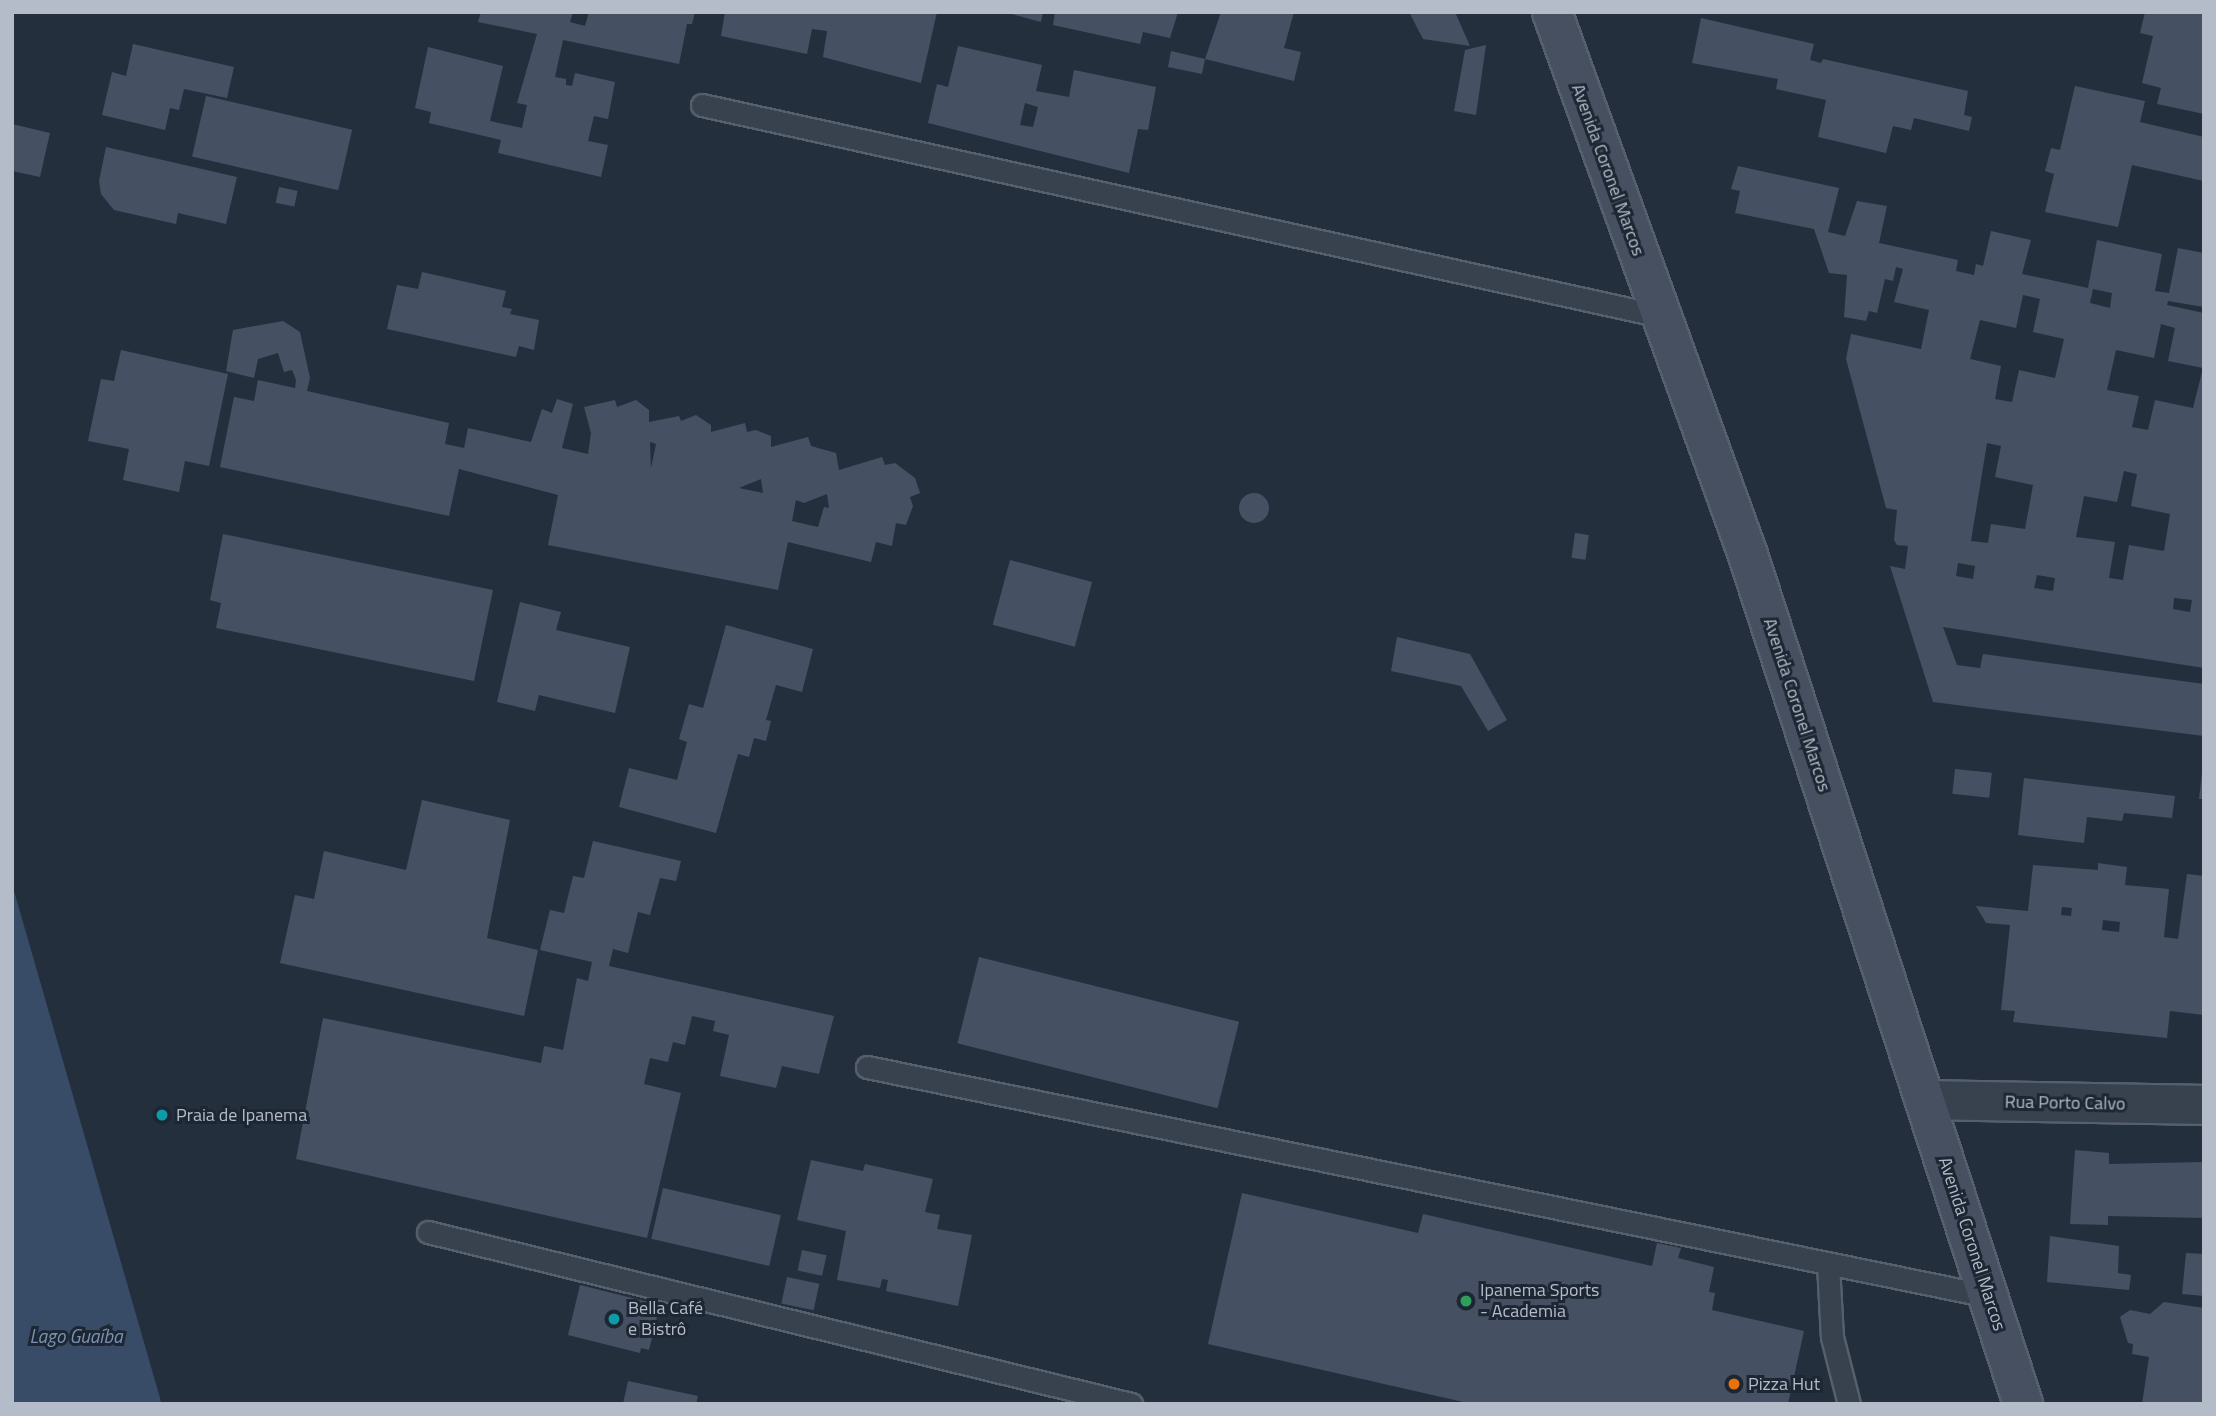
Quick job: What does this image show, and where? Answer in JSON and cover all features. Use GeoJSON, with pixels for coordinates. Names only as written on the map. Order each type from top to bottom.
{"type":"FeatureCollection","features":[{"type":"Feature","properties":{"kind":"main road","name":"Avenida Coronel Marcos"},"geometry":{"type":"LineString","coordinates":[[1552,12],[1748,555],[2023,1404]]}},
{"type":"Feature","properties":{"kind":"street","name":"Rua Porto Calvo"},"geometry":{"type":"LineString","coordinates":[[1926,1100],[2204,1105]]}},
{"type":"Feature","properties":{"kind":"lane"},"geometry":{"type":"LineString","coordinates":[[702,105],[1661,316]]}},
{"type":"Feature","properties":{"kind":"lane"},"geometry":{"type":"LineString","coordinates":[[867,1067],[1989,1296]]}},
{"type":"Feature","properties":{"kind":"lane"},"geometry":{"type":"LineString","coordinates":[[428,1232],[1131,1404]]}},
{"type":"Feature","properties":{"kind":"lane"},"geometry":{"type":"LineString","coordinates":[[1828,1264],[1832,1337],[1849,1404]]}},
{"type":"Feature","properties":{"kind":"water","name":"Lago Guaíba"},"geometry":{"type":"Polygon","coordinates":[[[12,884],[160,1398],[161,1404],[12,1404],[12,884]]]}},
{"type":"Feature","properties":{"kind":"building"},"geometry":{"type":"Polygon","coordinates":[[[481,12],[573,12],[570,22],[585,26],[589,12],[695,12],[692,24],[687,24],[679,64],[563,40],[555,77],[566,79],[566,85],[572,86],[575,73],[615,82],[608,119],[594,116],[588,141],[608,145],[601,177],[498,153],[501,140],[429,123],[431,112],[415,108],[428,47],[503,66],[490,121],[522,128],[527,105],[517,103],[537,34],[478,22],[481,12]]]}},
{"type":"Feature","properties":{"kind":"building"},"geometry":{"type":"Polygon","coordinates":[[[725,12],[937,12],[921,83],[823,57],[827,31],[812,29],[807,54],[721,36],[725,12]]]}},
{"type":"Feature","properties":{"kind":"building"},"geometry":{"type":"Polygon","coordinates":[[[1004,12],[1043,12],[1041,22],[1004,12]]]}},
{"type":"Feature","properties":{"kind":"building"},"geometry":{"type":"Polygon","coordinates":[[[1055,12],[1178,12],[1170,38],[1143,32],[1140,44],[1053,25],[1055,12]]]}},
{"type":"Feature","properties":{"kind":"building"},"geometry":{"type":"Polygon","coordinates":[[[1221,12],[1294,12],[1284,48],[1301,52],[1294,81],[1205,59],[1221,12]]]}},
{"type":"Feature","properties":{"kind":"building"},"geometry":{"type":"Polygon","coordinates":[[[1409,12],[1455,12],[1470,46],[1423,39],[1409,12]]]}},
{"type":"Feature","properties":{"kind":"building"},"geometry":{"type":"Polygon","coordinates":[[[2145,12],[2204,12],[2204,114],[2157,104],[2161,88],[2142,83],[2153,36],[2140,33],[2145,12]]]}},
{"type":"Feature","properties":{"kind":"building"},"geometry":{"type":"Polygon","coordinates":[[[1701,18],[1814,44],[1810,60],[1821,63],[1823,59],[1968,91],[1964,115],[1972,117],[1969,131],[1914,118],[1911,130],[1893,126],[1886,153],[1818,137],[1826,100],[1776,89],[1778,79],[1692,63],[1701,18]]]}},
{"type":"Feature","properties":{"kind":"building"},"geometry":{"type":"Polygon","coordinates":[[[133,44],[234,67],[227,98],[184,89],[179,110],[170,108],[165,130],[102,115],[112,72],[126,76],[133,44]]]}},
{"type":"Feature","properties":{"kind":"building"},"geometry":{"type":"Polygon","coordinates":[[[1486,45],[1476,115],[1454,111],[1465,50],[1486,45]]]}},
{"type":"Feature","properties":{"kind":"building"},"geometry":{"type":"Polygon","coordinates":[[[958,46],[1042,65],[1036,91],[1069,97],[1074,70],[1156,87],[1148,130],[1138,129],[1129,173],[928,123],[937,84],[948,87],[958,46]],[[1025,103],[1020,125],[1033,127],[1038,107],[1025,103]]]}},
{"type":"Feature","properties":{"kind":"building"},"geometry":{"type":"Polygon","coordinates":[[[1171,51],[1205,59],[1202,74],[1168,67],[1171,51]]]}},
{"type":"Feature","properties":{"kind":"building"},"geometry":{"type":"Polygon","coordinates":[[[2075,86],[2145,101],[2140,122],[2204,137],[2204,181],[2132,165],[2118,227],[2045,212],[2054,174],[2045,171],[2051,148],[2060,150],[2075,86]]]}},
{"type":"Feature","properties":{"kind":"building"},"geometry":{"type":"Polygon","coordinates":[[[206,96],[352,130],[338,190],[192,156],[206,96]]]}},
{"type":"Feature","properties":{"kind":"building"},"geometry":{"type":"Polygon","coordinates":[[[12,124],[50,133],[40,177],[12,171],[12,124]]]}},
{"type":"Feature","properties":{"kind":"building"},"geometry":{"type":"Polygon","coordinates":[[[106,147],[237,177],[226,224],[178,213],[176,224],[114,210],[101,194],[99,181],[106,147]]]}},
{"type":"Feature","properties":{"kind":"building"},"geometry":{"type":"Polygon","coordinates":[[[1738,166],[1839,188],[1828,232],[1845,236],[1857,201],[1887,206],[1879,243],[1958,260],[1956,271],[1974,275],[1976,264],[1983,266],[1991,231],[2031,240],[2022,274],[2088,288],[2097,240],[2162,254],[2155,291],[2169,293],[2178,248],[2204,253],[2204,307],[2168,301],[2167,305],[2204,313],[2204,668],[1943,627],[1957,665],[1980,668],[1983,654],[2204,684],[2204,736],[1933,702],[1890,566],[1905,569],[1908,546],[1897,545],[1894,540],[1897,510],[1886,508],[1846,359],[1851,334],[1921,349],[1929,310],[1894,302],[1903,269],[1896,267],[1893,281],[1885,279],[1877,313],[1869,311],[1866,321],[1844,317],[1847,275],[1829,273],[1814,229],[1735,213],[1740,191],[1731,189],[1738,166]],[[2093,289],[2090,303],[2110,308],[2112,293],[2093,289]],[[2023,295],[2016,328],[1980,320],[1970,359],[2001,366],[1995,399],[2012,402],[2019,370],[2055,378],[2064,339],[2033,332],[2040,299],[2023,295]],[[2161,324],[2154,358],[2116,350],[2107,390],[2139,396],[2132,427],[2148,430],[2155,400],[2193,408],[2203,368],[2168,361],[2175,328],[2161,324]],[[1987,443],[1971,541],[1988,543],[1991,524],[2025,529],[2033,485],[1995,477],[2001,446],[1987,443]],[[2124,471],[2117,502],[2084,496],[2076,537],[2115,542],[2109,578],[2123,580],[2129,545],[2164,551],[2170,514],[2131,506],[2137,474],[2124,471]],[[1958,563],[1956,576],[1973,579],[1975,566],[1958,563]],[[2037,575],[2034,588],[2053,591],[2055,578],[2037,575]],[[2174,598],[2173,609],[2190,612],[2192,600],[2174,598]]]}},
{"type":"Feature","properties":{"kind":"building"},"geometry":{"type":"Polygon","coordinates":[[[279,187],[298,191],[294,207],[276,203],[279,187]]]}},
{"type":"Feature","properties":{"kind":"building"},"geometry":{"type":"Polygon","coordinates":[[[422,272],[506,291],[502,307],[512,309],[510,314],[539,320],[534,350],[519,346],[516,357],[387,329],[397,285],[418,289],[422,272]]]}},
{"type":"Feature","properties":{"kind":"building"},"geometry":{"type":"Polygon","coordinates":[[[283,321],[300,332],[310,378],[307,391],[449,423],[445,444],[464,448],[468,428],[531,442],[542,409],[552,413],[557,399],[573,404],[562,448],[588,454],[591,433],[584,407],[615,400],[617,407],[636,400],[649,410],[649,422],[679,416],[681,421],[696,415],[711,425],[711,432],[745,423],[747,432],[756,430],[771,436],[771,447],[808,437],[811,446],[836,453],[839,470],[882,457],[885,465],[895,463],[915,478],[920,493],[910,497],[913,506],[906,525],[896,523],[892,546],[876,542],[871,562],[788,542],[778,590],[548,545],[558,495],[459,469],[449,516],[220,467],[234,397],[254,401],[258,380],[295,388],[296,380],[292,370],[284,372],[278,353],[258,359],[254,378],[226,371],[233,330],[283,321]],[[650,442],[651,468],[656,444],[650,442]],[[761,479],[739,488],[763,493],[761,479]],[[827,494],[804,503],[796,500],[792,521],[818,527],[824,507],[829,508],[827,494]]]}},
{"type":"Feature","properties":{"kind":"building"},"geometry":{"type":"Polygon","coordinates":[[[121,350],[228,374],[209,466],[185,461],[179,492],[123,480],[129,449],[88,441],[101,379],[114,381],[121,350]]]}},
{"type":"Feature","properties":{"kind":"building"},"geometry":{"type":"Polygon","coordinates":[[[1254,493],[1265,497],[1269,508],[1265,519],[1254,523],[1243,519],[1239,508],[1243,497],[1254,493]]]}},
{"type":"Feature","properties":{"kind":"building"},"geometry":{"type":"Polygon","coordinates":[[[1575,533],[1589,535],[1585,560],[1572,558],[1575,533]]]}},
{"type":"Feature","properties":{"kind":"building"},"geometry":{"type":"Polygon","coordinates":[[[223,534],[493,590],[474,681],[216,628],[221,603],[210,600],[223,534]]]}},
{"type":"Feature","properties":{"kind":"building"},"geometry":{"type":"Polygon","coordinates":[[[1010,560],[1092,582],[1075,647],[993,625],[1010,560]]]}},
{"type":"Feature","properties":{"kind":"building"},"geometry":{"type":"Polygon","coordinates":[[[520,602],[561,612],[556,630],[630,647],[615,713],[539,695],[535,711],[497,702],[520,602]]]}},
{"type":"Feature","properties":{"kind":"building"},"geometry":{"type":"Polygon","coordinates":[[[726,625],[813,649],[802,692],[776,685],[766,720],[771,721],[766,741],[754,738],[749,757],[738,754],[716,833],[619,807],[629,768],[677,780],[687,742],[679,739],[689,704],[703,708],[726,625]]]}},
{"type":"Feature","properties":{"kind":"building"},"geometry":{"type":"Polygon","coordinates":[[[1397,637],[1470,654],[1507,720],[1488,731],[1461,686],[1391,671],[1397,637]]]}},
{"type":"Feature","properties":{"kind":"building"},"geometry":{"type":"Polygon","coordinates":[[[1955,769],[1992,773],[1989,798],[1952,794],[1955,769]]]}},
{"type":"Feature","properties":{"kind":"building"},"geometry":{"type":"Polygon","coordinates":[[[2202,773],[2204,799],[2199,799],[2202,773]]]}},
{"type":"Feature","properties":{"kind":"building"},"geometry":{"type":"Polygon","coordinates":[[[2024,778],[2175,796],[2172,818],[2124,813],[2122,821],[2087,817],[2084,843],[2018,835],[2024,778]]]}},
{"type":"Feature","properties":{"kind":"building"},"geometry":{"type":"Polygon","coordinates":[[[422,800],[510,820],[487,938],[538,950],[524,1016],[280,963],[295,895],[314,899],[324,851],[406,870],[422,800]]]}},
{"type":"Feature","properties":{"kind":"building"},"geometry":{"type":"Polygon","coordinates":[[[593,841],[681,861],[676,881],[660,878],[650,915],[638,912],[628,953],[613,949],[609,966],[834,1016],[819,1074],[782,1066],[776,1088],[720,1076],[729,1035],[713,1031],[715,1021],[692,1016],[685,1045],[673,1042],[668,1062],[650,1058],[644,1084],[681,1093],[647,1238],[296,1159],[323,1018],[541,1063],[544,1046],[563,1050],[577,978],[588,981],[592,962],[540,950],[550,910],[564,913],[573,876],[584,878],[593,841]]]}},
{"type":"Feature","properties":{"kind":"building"},"geometry":{"type":"Polygon","coordinates":[[[2098,863],[2127,867],[2125,885],[2169,889],[2164,937],[2178,939],[2187,874],[2204,876],[2204,1015],[2170,1011],[2167,1038],[2013,1022],[2015,1011],[2001,1010],[2010,925],[1986,923],[1976,906],[2028,911],[2033,865],[2098,870],[2098,863]],[[2062,907],[2061,915],[2071,916],[2072,908],[2062,907]],[[2103,920],[2102,930],[2119,932],[2120,922],[2103,920]]]}},
{"type":"Feature","properties":{"kind":"building"},"geometry":{"type":"Polygon","coordinates":[[[979,957],[1239,1022],[1218,1108],[957,1043],[979,957]]]}},
{"type":"Feature","properties":{"kind":"building"},"geometry":{"type":"Polygon","coordinates":[[[2075,1150],[2109,1153],[2109,1164],[2204,1162],[2204,1218],[2108,1216],[2108,1225],[2070,1224],[2075,1150]]]}},
{"type":"Feature","properties":{"kind":"building"},"geometry":{"type":"Polygon","coordinates":[[[811,1160],[863,1171],[865,1164],[933,1179],[925,1212],[940,1215],[937,1229],[972,1235],[958,1306],[886,1291],[888,1280],[882,1279],[880,1288],[837,1280],[846,1231],[797,1220],[811,1160]]]}},
{"type":"Feature","properties":{"kind":"building"},"geometry":{"type":"Polygon","coordinates":[[[663,1188],[781,1215],[769,1266],[651,1239],[663,1188]]]}},
{"type":"Feature","properties":{"kind":"building","name":"Ipanema Sports - Academia"},"geometry":{"type":"Polygon","coordinates":[[[1242,1193],[1418,1233],[1423,1214],[1652,1266],[1657,1243],[1681,1248],[1678,1258],[1714,1267],[1709,1292],[1715,1293],[1712,1310],[1804,1331],[1788,1404],[1472,1404],[1208,1344],[1242,1193]]]}},
{"type":"Feature","properties":{"kind":"building"},"geometry":{"type":"Polygon","coordinates":[[[2050,1236],[2119,1246],[2118,1273],[2131,1275],[2129,1290],[2047,1282],[2050,1236]]]}},
{"type":"Feature","properties":{"kind":"building"},"geometry":{"type":"Polygon","coordinates":[[[802,1250],[826,1255],[822,1276],[798,1271],[802,1250]]]}},
{"type":"Feature","properties":{"kind":"building"},"geometry":{"type":"Polygon","coordinates":[[[2186,1253],[2204,1254],[2204,1296],[2182,1294],[2186,1253]]]}},
{"type":"Feature","properties":{"kind":"building"},"geometry":{"type":"Polygon","coordinates":[[[787,1277],[819,1284],[814,1310],[781,1303],[787,1277]]]}},
{"type":"Feature","properties":{"kind":"building","name":"Bella Café e Bistrô"},"geometry":{"type":"Polygon","coordinates":[[[580,1285],[660,1305],[649,1350],[641,1348],[640,1353],[568,1335],[580,1285]]]}},
{"type":"Feature","properties":{"kind":"building"},"geometry":{"type":"Polygon","coordinates":[[[2164,1302],[2204,1308],[2204,1404],[2142,1404],[2149,1357],[2132,1354],[2133,1344],[2128,1343],[2120,1317],[2130,1310],[2150,1314],[2164,1302]]]}},
{"type":"Feature","properties":{"kind":"building"},"geometry":{"type":"Polygon","coordinates":[[[628,1381],[698,1396],[696,1404],[623,1404],[628,1381]]]}},
{"type":"Feature","properties":{"kind":"place","name":"Praia de Ipanema"},"geometry":{"type":"Point","coordinates":[162,1115]}},
{"type":"Feature","properties":{"kind":"place","name":"Ipanema Sports - Academia"},"geometry":{"type":"Point","coordinates":[1466,1301]}},
{"type":"Feature","properties":{"kind":"place","name":"Bella Café e Bistrô"},"geometry":{"type":"Point","coordinates":[614,1319]}},
{"type":"Feature","properties":{"kind":"place","name":"Pizza Hut"},"geometry":{"type":"Point","coordinates":[1734,1384]}}]}
